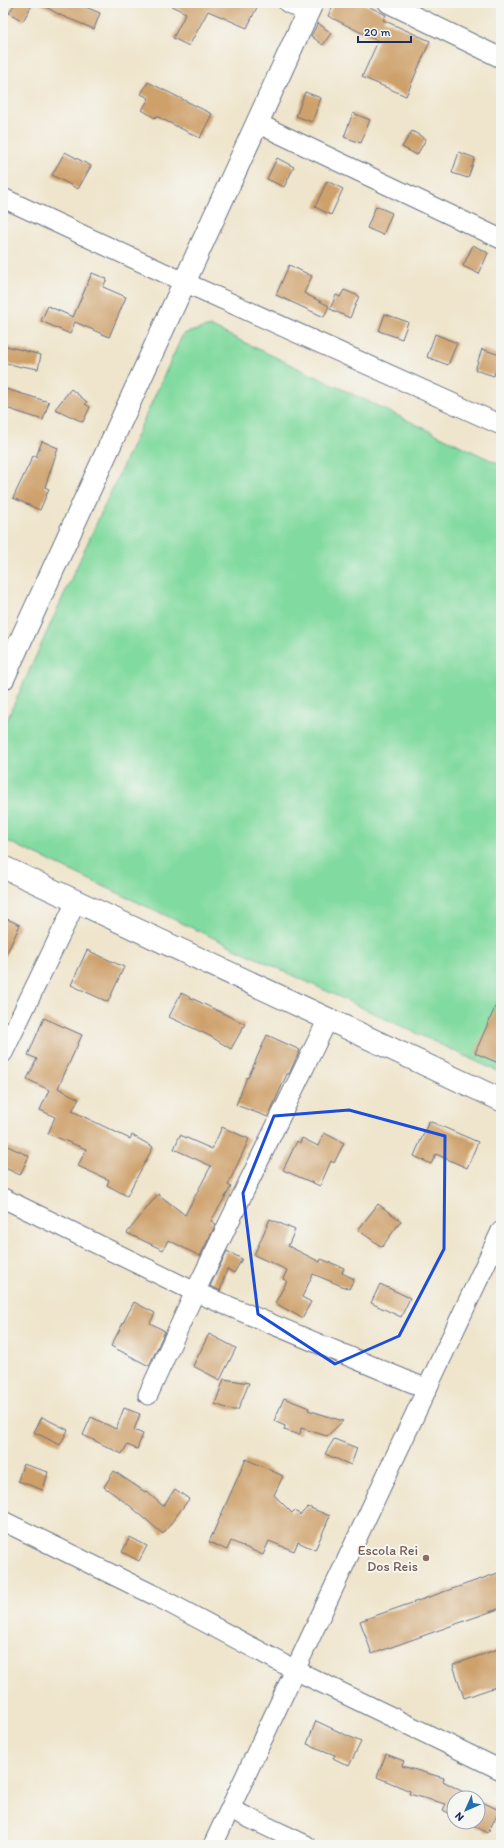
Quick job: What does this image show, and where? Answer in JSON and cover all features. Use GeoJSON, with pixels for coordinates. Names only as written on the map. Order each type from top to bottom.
{"type":"FeatureCollection","features":[{"type":"Feature","properties":{"kind":"street"},"geometry":{"type":"LineString","coordinates":[[3,679],[310,8],[288,3]]}},
{"type":"Feature","properties":{"kind":"street"},"geometry":{"type":"LineString","coordinates":[[388,3],[501,58]]}},
{"type":"Feature","properties":{"kind":"street"},"geometry":{"type":"LineString","coordinates":[[257,123],[501,239]]}},
{"type":"Feature","properties":{"kind":"street"},"geometry":{"type":"LineString","coordinates":[[3,198],[184,282],[501,425]]}},
{"type":"Feature","properties":{"kind":"street"},"geometry":{"type":"LineString","coordinates":[[3,867],[501,1100]]}},
{"type":"Feature","properties":{"kind":"street"},"geometry":{"type":"LineString","coordinates":[[3,1053],[76,902]]}},
{"type":"Feature","properties":{"kind":"street"},"geometry":{"type":"LineString","coordinates":[[148,1395],[195,1292],[328,1019]]}},
{"type":"Feature","properties":{"kind":"street"},"geometry":{"type":"LineString","coordinates":[[3,1198],[195,1292],[427,1389]]}},
{"type":"Feature","properties":{"kind":"street"},"geometry":{"type":"LineString","coordinates":[[213,1845],[501,1231]]}},
{"type":"Feature","properties":{"kind":"street"},"geometry":{"type":"LineString","coordinates":[[3,1521],[156,1596],[295,1670],[501,1770]]}},
{"type":"Feature","properties":{"kind":"street"},"geometry":{"type":"LineString","coordinates":[[230,1809],[306,1845]]}},
{"type":"Feature","properties":{"kind":"highlighted area"},"geometry":{"type":"Polygon","coordinates":[[[349,1110],[445,1136],[444,1249],[399,1336],[335,1364],[258,1314],[243,1193],[274,1116],[349,1110]]]}},
{"type":"Feature","properties":{"kind":"green space"},"geometry":{"type":"Polygon","coordinates":[[[210,326],[501,465],[501,1073],[3,839],[3,728],[183,334],[210,326]]]}},
{"type":"Feature","properties":{"kind":"building"},"geometry":{"type":"Polygon","coordinates":[[[15,3],[33,3],[23,21],[9,13],[15,3]]]}},
{"type":"Feature","properties":{"kind":"building"},"geometry":{"type":"Polygon","coordinates":[[[39,3],[76,3],[100,13],[94,29],[60,15],[39,3]]]}},
{"type":"Feature","properties":{"kind":"building"},"geometry":{"type":"Polygon","coordinates":[[[165,3],[259,3],[247,28],[208,11],[189,46],[173,38],[186,13],[165,3]]]}},
{"type":"Feature","properties":{"kind":"building"},"geometry":{"type":"Polygon","coordinates":[[[334,3],[362,3],[386,15],[383,20],[430,41],[406,96],[362,77],[378,41],[328,16],[334,3]]]}},
{"type":"Feature","properties":{"kind":"building"},"geometry":{"type":"Polygon","coordinates":[[[318,23],[331,33],[323,45],[311,36],[318,23]]]}},
{"type":"Feature","properties":{"kind":"building"},"geometry":{"type":"Polygon","coordinates":[[[148,82],[212,114],[200,138],[156,116],[155,118],[142,110],[149,98],[141,94],[148,82]]]}},
{"type":"Feature","properties":{"kind":"building"},"geometry":{"type":"Polygon","coordinates":[[[305,92],[321,98],[312,122],[296,116],[305,92]]]}},
{"type":"Feature","properties":{"kind":"building"},"geometry":{"type":"Polygon","coordinates":[[[353,113],[370,120],[361,143],[344,137],[353,113]]]}},
{"type":"Feature","properties":{"kind":"building"},"geometry":{"type":"Polygon","coordinates":[[[412,131],[426,139],[417,155],[402,147],[412,131]]]}},
{"type":"Feature","properties":{"kind":"building"},"geometry":{"type":"Polygon","coordinates":[[[65,152],[91,166],[78,189],[52,175],[65,152]]]}},
{"type":"Feature","properties":{"kind":"building"},"geometry":{"type":"Polygon","coordinates":[[[459,152],[475,158],[468,178],[452,173],[459,152]]]}},
{"type":"Feature","properties":{"kind":"building"},"geometry":{"type":"Polygon","coordinates":[[[277,158],[294,167],[284,187],[267,179],[277,158]]]}},
{"type":"Feature","properties":{"kind":"building"},"geometry":{"type":"Polygon","coordinates":[[[327,181],[343,189],[331,215],[315,207],[327,181]]]}},
{"type":"Feature","properties":{"kind":"building"},"geometry":{"type":"Polygon","coordinates":[[[376,206],[392,213],[383,235],[367,228],[376,206]]]}},
{"type":"Feature","properties":{"kind":"building"},"geometry":{"type":"Polygon","coordinates":[[[473,245],[488,253],[479,274],[463,266],[473,245]]]}},
{"type":"Feature","properties":{"kind":"building"},"geometry":{"type":"Polygon","coordinates":[[[289,265],[312,276],[304,293],[329,306],[324,317],[276,295],[289,265]]]}},
{"type":"Feature","properties":{"kind":"building"},"geometry":{"type":"Polygon","coordinates":[[[92,273],[107,279],[103,287],[126,297],[109,337],[75,322],[70,334],[41,321],[48,306],[73,317],[92,273]]]}},
{"type":"Feature","properties":{"kind":"building"},"geometry":{"type":"Polygon","coordinates":[[[344,290],[359,296],[350,318],[330,309],[336,295],[340,297],[344,290]]]}},
{"type":"Feature","properties":{"kind":"building"},"geometry":{"type":"Polygon","coordinates":[[[385,314],[408,322],[402,339],[379,331],[385,314]]]}},
{"type":"Feature","properties":{"kind":"building"},"geometry":{"type":"Polygon","coordinates":[[[435,334],[457,343],[448,365],[427,357],[435,334]]]}},
{"type":"Feature","properties":{"kind":"building"},"geometry":{"type":"Polygon","coordinates":[[[6,346],[41,355],[38,369],[21,367],[3,362],[6,346]]]}},
{"type":"Feature","properties":{"kind":"building"},"geometry":{"type":"Polygon","coordinates":[[[482,349],[500,355],[494,376],[475,370],[482,349]]]}},
{"type":"Feature","properties":{"kind":"building"},"geometry":{"type":"Polygon","coordinates":[[[6,389],[49,402],[43,420],[3,407],[6,389]]]}},
{"type":"Feature","properties":{"kind":"building"},"geometry":{"type":"Polygon","coordinates":[[[71,389],[87,402],[85,404],[90,407],[83,422],[55,409],[71,389]]]}},
{"type":"Feature","properties":{"kind":"building"},"geometry":{"type":"Polygon","coordinates":[[[42,441],[58,448],[45,487],[49,489],[40,510],[13,498],[33,456],[36,457],[42,441]]]}},
{"type":"Feature","properties":{"kind":"building"},"geometry":{"type":"Polygon","coordinates":[[[3,917],[20,925],[3,961],[3,917]]]}},
{"type":"Feature","properties":{"kind":"building"},"geometry":{"type":"Polygon","coordinates":[[[87,950],[124,967],[108,1002],[71,985],[87,950]]]}},
{"type":"Feature","properties":{"kind":"building"},"geometry":{"type":"Polygon","coordinates":[[[181,993],[245,1024],[231,1049],[210,1036],[169,1017],[181,993]]]}},
{"type":"Feature","properties":{"kind":"building"},"geometry":{"type":"Polygon","coordinates":[[[501,994],[501,1064],[475,1053],[501,994]]]}},
{"type":"Feature","properties":{"kind":"building"},"geometry":{"type":"Polygon","coordinates":[[[44,1018],[82,1035],[58,1088],[79,1099],[72,1111],[130,1139],[132,1135],[153,1147],[127,1196],[107,1185],[109,1180],[78,1166],[86,1149],[48,1134],[55,1117],[40,1110],[49,1090],[27,1079],[37,1059],[28,1055],[44,1018]]]}},
{"type":"Feature","properties":{"kind":"building"},"geometry":{"type":"Polygon","coordinates":[[[267,1035],[300,1050],[289,1074],[287,1074],[268,1117],[236,1105],[247,1077],[248,1078],[267,1035]]]}},
{"type":"Feature","properties":{"kind":"building"},"geometry":{"type":"Polygon","coordinates":[[[429,1121],[478,1142],[467,1168],[436,1154],[431,1164],[414,1156],[429,1121]]]}},
{"type":"Feature","properties":{"kind":"building"},"geometry":{"type":"Polygon","coordinates":[[[222,1127],[249,1139],[228,1185],[231,1187],[211,1221],[216,1224],[200,1256],[168,1240],[163,1250],[127,1233],[158,1194],[185,1215],[211,1166],[174,1149],[180,1135],[212,1149],[222,1127]]]}},
{"type":"Feature","properties":{"kind":"building"},"geometry":{"type":"Polygon","coordinates":[[[324,1133],[344,1143],[334,1163],[331,1161],[320,1186],[283,1170],[297,1141],[300,1143],[302,1138],[318,1146],[324,1133]]]}},
{"type":"Feature","properties":{"kind":"building"},"geometry":{"type":"Polygon","coordinates":[[[3,1144],[29,1156],[20,1175],[3,1167],[3,1144]]]}},
{"type":"Feature","properties":{"kind":"building"},"geometry":{"type":"Polygon","coordinates":[[[378,1204],[401,1221],[382,1247],[358,1230],[378,1204]]]}},
{"type":"Feature","properties":{"kind":"building"},"geometry":{"type":"Polygon","coordinates":[[[270,1219],[295,1230],[288,1246],[320,1262],[321,1259],[344,1268],[342,1273],[354,1279],[349,1289],[313,1274],[302,1297],[311,1302],[302,1318],[275,1303],[287,1281],[283,1279],[287,1270],[254,1255],[270,1219]]]}},
{"type":"Feature","properties":{"kind":"building"},"geometry":{"type":"Polygon","coordinates":[[[227,1251],[242,1259],[234,1273],[227,1269],[220,1291],[210,1286],[227,1251]]]}},
{"type":"Feature","properties":{"kind":"building"},"geometry":{"type":"Polygon","coordinates":[[[380,1284],[410,1298],[401,1317],[371,1303],[380,1284]]]}},
{"type":"Feature","properties":{"kind":"building"},"geometry":{"type":"Polygon","coordinates":[[[134,1302],[155,1313],[150,1323],[165,1331],[149,1366],[111,1346],[134,1302]]]}},
{"type":"Feature","properties":{"kind":"building"},"geometry":{"type":"Polygon","coordinates":[[[209,1334],[236,1348],[220,1380],[193,1366],[209,1334]]]}},
{"type":"Feature","properties":{"kind":"building"},"geometry":{"type":"Polygon","coordinates":[[[224,1379],[249,1383],[238,1410],[232,1410],[215,1404],[224,1379]]]}},
{"type":"Feature","properties":{"kind":"building"},"geometry":{"type":"Polygon","coordinates":[[[284,1398],[309,1408],[308,1410],[343,1421],[327,1436],[301,1428],[300,1434],[284,1430],[285,1426],[274,1421],[284,1398]]]}},
{"type":"Feature","properties":{"kind":"building"},"geometry":{"type":"Polygon","coordinates":[[[124,1408],[140,1414],[134,1430],[143,1434],[137,1449],[127,1445],[122,1454],[83,1435],[91,1417],[116,1429],[124,1408]]]}},
{"type":"Feature","properties":{"kind":"building"},"geometry":{"type":"Polygon","coordinates":[[[42,1417],[68,1430],[60,1445],[34,1432],[42,1417]]]}},
{"type":"Feature","properties":{"kind":"building"},"geometry":{"type":"Polygon","coordinates":[[[334,1439],[357,1448],[351,1465],[325,1454],[334,1439]]]}},
{"type":"Feature","properties":{"kind":"building"},"geometry":{"type":"Polygon","coordinates":[[[246,1459],[283,1476],[274,1495],[292,1513],[295,1510],[300,1515],[308,1507],[330,1516],[315,1550],[298,1542],[294,1551],[269,1541],[263,1555],[231,1541],[227,1550],[209,1542],[246,1459]]]}},
{"type":"Feature","properties":{"kind":"building"},"geometry":{"type":"Polygon","coordinates":[[[23,1464],[48,1472],[43,1490],[18,1481],[23,1464]]]}},
{"type":"Feature","properties":{"kind":"building"},"geometry":{"type":"Polygon","coordinates":[[[114,1471],[145,1492],[146,1491],[163,1506],[175,1489],[189,1499],[163,1534],[129,1505],[104,1487],[114,1471]]]}},
{"type":"Feature","properties":{"kind":"building"},"geometry":{"type":"Polygon","coordinates":[[[130,1537],[147,1546],[139,1561],[122,1552],[130,1537]]]}},
{"type":"Feature","properties":{"kind":"building"},"geometry":{"type":"Polygon","coordinates":[[[501,1572],[501,1608],[372,1654],[360,1621],[501,1572]]]}},
{"type":"Feature","properties":{"kind":"building"},"geometry":{"type":"Polygon","coordinates":[[[501,1648],[501,1685],[464,1698],[453,1665],[501,1648]]]}},
{"type":"Feature","properties":{"kind":"building"},"geometry":{"type":"Polygon","coordinates":[[[316,1721],[361,1742],[349,1766],[333,1758],[335,1755],[307,1744],[316,1721]]]}},
{"type":"Feature","properties":{"kind":"building"},"geometry":{"type":"Polygon","coordinates":[[[386,1754],[404,1761],[402,1766],[444,1778],[443,1781],[459,1790],[446,1790],[446,1804],[409,1794],[410,1791],[377,1777],[386,1754]]]}},
{"type":"Feature","properties":{"kind":"building"},"geometry":{"type":"Polygon","coordinates":[[[446,1804],[446,1812],[443,1810],[446,1804]]]}},
{"type":"Feature","properties":{"kind":"building"},"geometry":{"type":"Polygon","coordinates":[[[486,1804],[499,1810],[488,1833],[482,1830],[486,1830],[486,1804]]]}},
{"type":"Feature","properties":{"kind":"place","name":"Escola Rei Dos Reis"},"geometry":{"type":"Point","coordinates":[426,1558]}}]}
